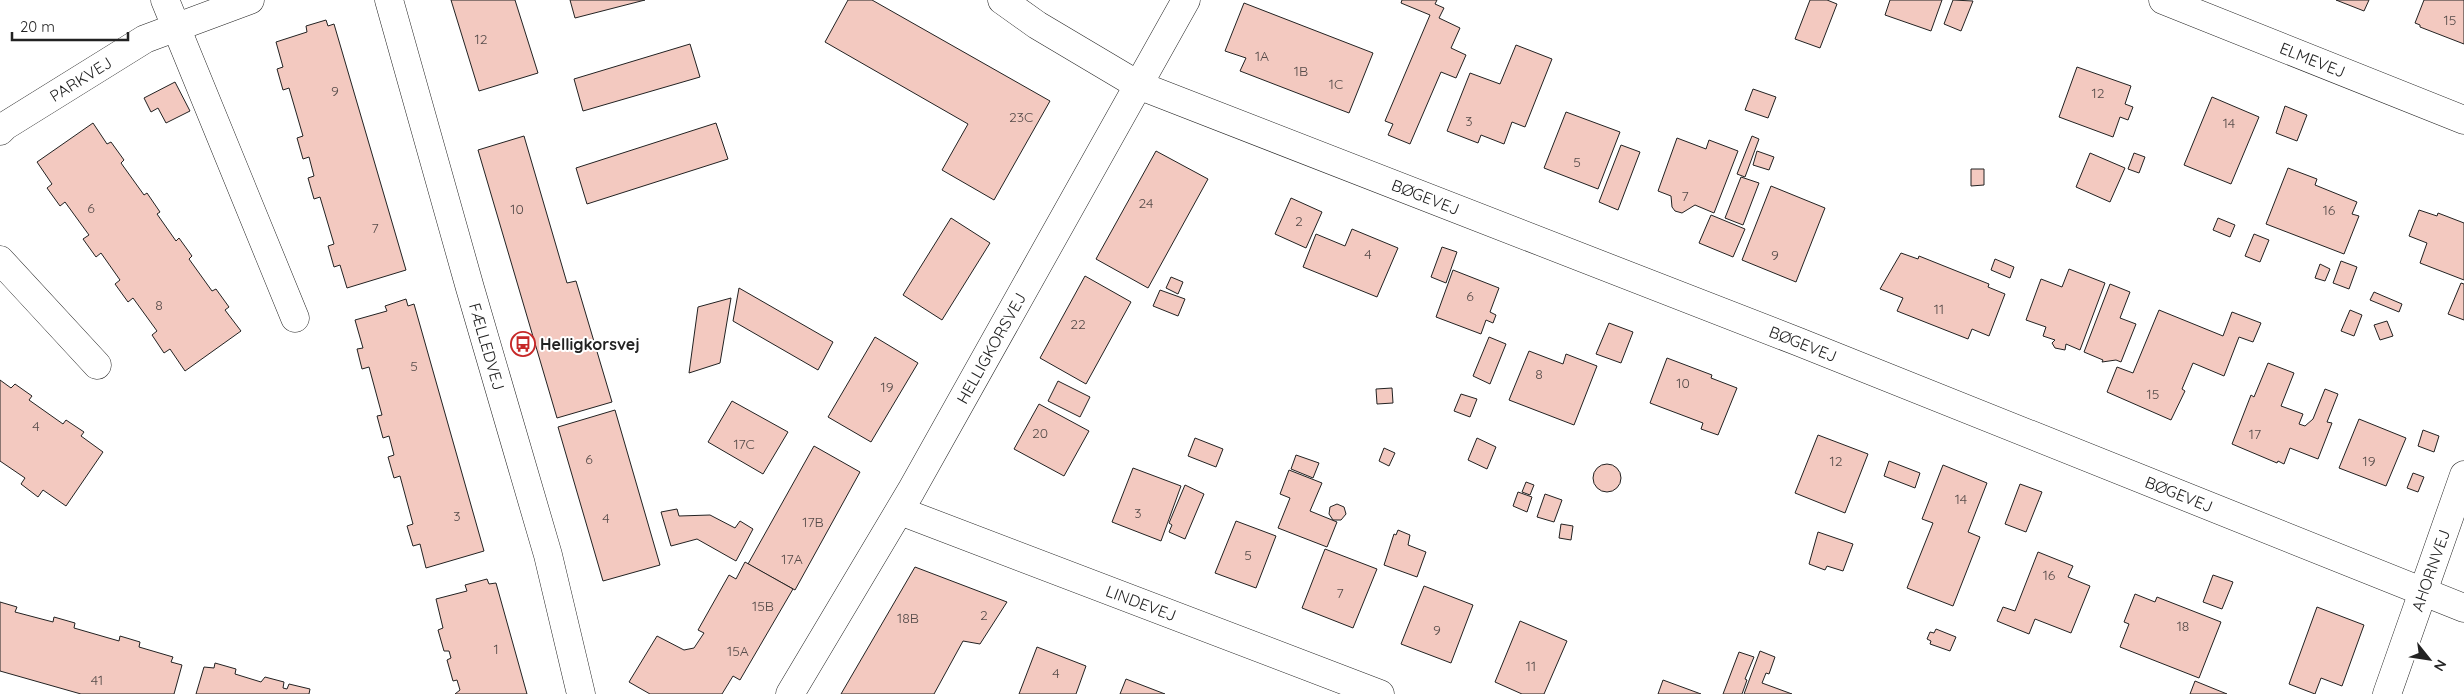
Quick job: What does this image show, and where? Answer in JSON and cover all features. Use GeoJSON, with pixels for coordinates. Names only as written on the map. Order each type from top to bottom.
{"type":"FeatureCollection","features":[{"type":"Feature","properties":{"kind":"street"},"geometry":{"type":"LineString","coordinates":[[166,0],[296,318]]}},
{"type":"Feature","properties":{"kind":"street","name":"PARKVEJ"},"geometry":{"type":"LineString","coordinates":[[0,131],[5,126],[145,40],[250,0]]}},
{"type":"Feature","properties":{"kind":"street","name":"FÆLLEDVEJ"},"geometry":{"type":"LineString","coordinates":[[389,0],[548,555],[581,694]]}},
{"type":"Feature","properties":{"kind":"street","name":"BØGEVEJ"},"geometry":{"type":"LineString","coordinates":[[1002,0],[1037,25],[1138,85],[1799,342],[2464,608]]}},
{"type":"Feature","properties":{"kind":"street","name":"HELLIGKORSVEJ"},"geometry":{"type":"LineString","coordinates":[[790,694],[900,511],[1186,0]]}},
{"type":"Feature","properties":{"kind":"street","name":"ELMEVEJ"},"geometry":{"type":"LineString","coordinates":[[2163,0],[2464,120]]}},
{"type":"Feature","properties":{"kind":"street"},"geometry":{"type":"LineString","coordinates":[[0,260],[97,365]]}},
{"type":"Feature","properties":{"kind":"street","name":"AHORNVEJ"},"geometry":{"type":"LineString","coordinates":[[2387,694],[2464,475]]}},
{"type":"Feature","properties":{"kind":"street","name":"LINDEVEJ"},"geometry":{"type":"LineString","coordinates":[[900,511],[1380,694]]}},
{"type":"Feature","properties":{"kind":"building"},"geometry":{"type":"Polygon","coordinates":[[[451,0],[515,0],[538,73],[479,91],[451,0]]]}},
{"type":"Feature","properties":{"kind":"building"},"geometry":{"type":"Polygon","coordinates":[[[570,0],[645,0],[575,18],[570,0]]]}},
{"type":"Feature","properties":{"kind":"building"},"geometry":{"type":"Polygon","coordinates":[[[848,0],[872,0],[1050,101],[994,200],[942,170],[968,124],[825,42],[848,0]]]}},
{"type":"Feature","properties":{"kind":"building"},"geometry":{"type":"Polygon","coordinates":[[[1402,0],[1437,0],[1435,4],[1444,8],[1439,18],[1460,28],[1451,48],[1466,55],[1456,78],[1441,72],[1410,144],[1388,135],[1393,124],[1385,121],[1430,15],[1401,3],[1402,0]]]}},
{"type":"Feature","properties":{"kind":"building"},"geometry":{"type":"Polygon","coordinates":[[[1810,0],[1827,0],[1837,4],[1820,48],[1795,39],[1810,0]]]}},
{"type":"Feature","properties":{"kind":"building"},"geometry":{"type":"Polygon","coordinates":[[[1890,0],[1942,0],[1931,31],[1885,15],[1890,0]]]}},
{"type":"Feature","properties":{"kind":"building"},"geometry":{"type":"Polygon","coordinates":[[[1953,0],[1973,1],[1961,31],[1944,24],[1953,0]]]}},
{"type":"Feature","properties":{"kind":"building"},"geometry":{"type":"Polygon","coordinates":[[[2336,0],[2369,0],[2364,11],[2336,0]]]}},
{"type":"Feature","properties":{"kind":"building"},"geometry":{"type":"Polygon","coordinates":[[[2424,0],[2464,0],[2464,44],[2420,27],[2420,25],[2415,23],[2424,0]]]}},
{"type":"Feature","properties":{"kind":"building"},"geometry":{"type":"Polygon","coordinates":[[[1244,3],[1373,53],[1349,113],[1240,71],[1246,58],[1225,51],[1244,3]]]}},
{"type":"Feature","properties":{"kind":"building"},"geometry":{"type":"Polygon","coordinates":[[[326,20],[328,26],[334,24],[406,270],[347,288],[340,265],[334,267],[328,246],[334,244],[320,197],[314,199],[308,178],[314,176],[309,157],[303,159],[297,138],[303,136],[289,88],[283,90],[277,69],[283,67],[276,42],[307,32],[306,26],[326,20]]]}},
{"type":"Feature","properties":{"kind":"building"},"geometry":{"type":"Polygon","coordinates":[[[690,44],[700,77],[583,111],[574,79],[690,44]]]}},
{"type":"Feature","properties":{"kind":"building"},"geometry":{"type":"Polygon","coordinates":[[[1516,45],[1552,59],[1525,127],[1512,122],[1504,144],[1481,135],[1478,143],[1447,131],[1470,73],[1500,84],[1516,45]]]}},
{"type":"Feature","properties":{"kind":"building"},"geometry":{"type":"Polygon","coordinates":[[[2077,67],[2131,86],[2125,104],[2133,107],[2128,120],[2120,117],[2113,137],[2059,117],[2077,67]]]}},
{"type":"Feature","properties":{"kind":"building"},"geometry":{"type":"Polygon","coordinates":[[[175,82],[190,111],[166,123],[158,108],[151,112],[144,98],[175,82]]]}},
{"type":"Feature","properties":{"kind":"building"},"geometry":{"type":"Polygon","coordinates":[[[1753,89],[1776,97],[1768,118],[1745,110],[1753,89]]]}},
{"type":"Feature","properties":{"kind":"building"},"geometry":{"type":"Polygon","coordinates":[[[2212,97],[2259,117],[2231,184],[2184,165],[2212,97]]]}},
{"type":"Feature","properties":{"kind":"building"},"geometry":{"type":"Polygon","coordinates":[[[2285,106],[2307,115],[2297,141],[2276,133],[2285,106]]]}},
{"type":"Feature","properties":{"kind":"building"},"geometry":{"type":"Polygon","coordinates":[[[1566,112],[1620,132],[1598,189],[1544,168],[1566,112]]]}},
{"type":"Feature","properties":{"kind":"building"},"geometry":{"type":"Polygon","coordinates":[[[93,123],[107,144],[111,142],[124,160],[121,163],[144,195],[147,193],[160,212],[157,214],[176,241],[179,238],[192,256],[189,259],[212,291],[216,289],[229,307],[225,310],[241,331],[185,371],[170,349],[164,353],[152,335],[157,331],[133,298],[128,302],[115,284],[120,280],[101,253],[96,257],[83,239],[89,235],[65,202],[60,206],[47,188],[52,184],[37,162],[93,123]]]}},
{"type":"Feature","properties":{"kind":"building"},"geometry":{"type":"Polygon","coordinates":[[[716,123],[728,159],[587,204],[576,168],[716,123]]]}},
{"type":"Feature","properties":{"kind":"building"},"geometry":{"type":"Polygon","coordinates":[[[524,136],[567,283],[576,281],[612,402],[557,418],[478,150],[524,136]]]}},
{"type":"Feature","properties":{"kind":"building"},"geometry":{"type":"Polygon","coordinates":[[[1752,136],[1759,139],[1745,177],[1737,174],[1752,136]]]}},
{"type":"Feature","properties":{"kind":"building"},"geometry":{"type":"Polygon","coordinates":[[[1677,138],[1706,149],[1709,140],[1738,151],[1714,213],[1695,205],[1682,213],[1675,211],[1672,207],[1671,196],[1658,191],[1677,138]]]}},
{"type":"Feature","properties":{"kind":"building"},"geometry":{"type":"Polygon","coordinates":[[[1621,145],[1640,152],[1618,210],[1599,202],[1621,145]]]}},
{"type":"Feature","properties":{"kind":"building"},"geometry":{"type":"Polygon","coordinates":[[[1156,151],[1208,179],[1148,288],[1096,259],[1156,151]]]}},
{"type":"Feature","properties":{"kind":"building"},"geometry":{"type":"Polygon","coordinates":[[[1757,151],[1774,157],[1769,170],[1753,165],[1757,151]]]}},
{"type":"Feature","properties":{"kind":"building"},"geometry":{"type":"Polygon","coordinates":[[[2090,153],[2125,168],[2110,202],[2076,187],[2090,153]]]}},
{"type":"Feature","properties":{"kind":"building"},"geometry":{"type":"Polygon","coordinates":[[[2134,153],[2145,157],[2139,173],[2128,169],[2134,153]]]}},
{"type":"Feature","properties":{"kind":"building"},"geometry":{"type":"Polygon","coordinates":[[[2288,168],[2317,179],[2315,185],[2357,202],[2352,214],[2359,216],[2344,254],[2266,224],[2288,168]]]}},
{"type":"Feature","properties":{"kind":"building"},"geometry":{"type":"Polygon","coordinates":[[[1971,169],[1984,169],[1984,185],[1971,186],[1971,169]]]}},
{"type":"Feature","properties":{"kind":"building"},"geometry":{"type":"Polygon","coordinates":[[[1741,177],[1759,183],[1743,225],[1725,218],[1741,177]]]}},
{"type":"Feature","properties":{"kind":"building"},"geometry":{"type":"Polygon","coordinates":[[[1771,186],[1825,208],[1796,282],[1742,260],[1771,186]]]}},
{"type":"Feature","properties":{"kind":"building"},"geometry":{"type":"Polygon","coordinates":[[[1291,198],[1322,212],[1306,248],[1275,234],[1291,198]]]}},
{"type":"Feature","properties":{"kind":"building"},"geometry":{"type":"Polygon","coordinates":[[[2419,210],[2437,216],[2438,213],[2464,223],[2464,280],[2420,263],[2427,243],[2409,236],[2419,210]]]}},
{"type":"Feature","properties":{"kind":"building"},"geometry":{"type":"Polygon","coordinates":[[[1711,215],[1745,229],[1733,257],[1699,243],[1711,215]]]}},
{"type":"Feature","properties":{"kind":"building"},"geometry":{"type":"Polygon","coordinates":[[[951,218],[990,243],[942,320],[903,295],[951,218]]]}},
{"type":"Feature","properties":{"kind":"building"},"geometry":{"type":"Polygon","coordinates":[[[2218,218],[2235,225],[2230,237],[2213,230],[2218,218]]]}},
{"type":"Feature","properties":{"kind":"building"},"geometry":{"type":"Polygon","coordinates":[[[1352,229],[1398,248],[1377,297],[1303,267],[1316,234],[1345,246],[1352,229]]]}},
{"type":"Feature","properties":{"kind":"building"},"geometry":{"type":"Polygon","coordinates":[[[2254,234],[2269,240],[2260,262],[2245,256],[2254,234]]]}},
{"type":"Feature","properties":{"kind":"building"},"geometry":{"type":"Polygon","coordinates":[[[1442,247],[1457,252],[1446,283],[1431,277],[1442,247]]]}},
{"type":"Feature","properties":{"kind":"building"},"geometry":{"type":"Polygon","coordinates":[[[1901,253],[1918,259],[1919,256],[1989,284],[1988,287],[2005,294],[1989,336],[1972,329],[1968,339],[1897,311],[1903,298],[1880,289],[1901,253]]]}},
{"type":"Feature","properties":{"kind":"building"},"geometry":{"type":"Polygon","coordinates":[[[1995,259],[2014,267],[2010,278],[1991,270],[1995,259]]]}},
{"type":"Feature","properties":{"kind":"building"},"geometry":{"type":"Polygon","coordinates":[[[2341,261],[2357,267],[2349,289],[2333,283],[2341,261]]]}},
{"type":"Feature","properties":{"kind":"building"},"geometry":{"type":"Polygon","coordinates":[[[2320,264],[2330,269],[2325,281],[2315,278],[2320,264]]]}},
{"type":"Feature","properties":{"kind":"building"},"geometry":{"type":"Polygon","coordinates":[[[2069,269],[2105,283],[2080,350],[2066,344],[2065,350],[2055,348],[2052,343],[2055,340],[2043,336],[2046,327],[2026,320],[2041,279],[2062,287],[2069,269]]]}},
{"type":"Feature","properties":{"kind":"building"},"geometry":{"type":"Polygon","coordinates":[[[1453,270],[1499,288],[1490,312],[1496,315],[1493,323],[1486,320],[1481,334],[1436,317],[1453,270]]]}},
{"type":"Feature","properties":{"kind":"building"},"geometry":{"type":"Polygon","coordinates":[[[1085,276],[1131,302],[1086,384],[1040,358],[1085,276]]]}},
{"type":"Feature","properties":{"kind":"building"},"geometry":{"type":"Polygon","coordinates":[[[1171,277],[1183,282],[1178,294],[1166,288],[1171,277]]]}},
{"type":"Feature","properties":{"kind":"building"},"geometry":{"type":"Polygon","coordinates":[[[2461,283],[2464,284],[2464,320],[2448,314],[2461,283]]]}},
{"type":"Feature","properties":{"kind":"building"},"geometry":{"type":"Polygon","coordinates":[[[2110,284],[2130,292],[2120,318],[2136,324],[2121,362],[2116,360],[2102,362],[2103,360],[2084,352],[2110,284]]]}},
{"type":"Feature","properties":{"kind":"building"},"geometry":{"type":"Polygon","coordinates":[[[739,288],[833,342],[818,370],[733,321],[739,288]]]}},
{"type":"Feature","properties":{"kind":"building"},"geometry":{"type":"Polygon","coordinates":[[[1160,290],[1185,299],[1178,316],[1153,306],[1160,290]]]}},
{"type":"Feature","properties":{"kind":"building"},"geometry":{"type":"Polygon","coordinates":[[[2374,292],[2402,304],[2399,312],[2370,300],[2374,292]]]}},
{"type":"Feature","properties":{"kind":"building"},"geometry":{"type":"Polygon","coordinates":[[[731,298],[720,363],[689,373],[698,307],[731,298]]]}},
{"type":"Feature","properties":{"kind":"building"},"geometry":{"type":"Polygon","coordinates":[[[406,299],[408,306],[414,304],[484,551],[426,568],[420,544],[413,546],[407,526],[413,524],[400,476],[394,478],[388,457],[394,455],[389,436],[383,438],[377,416],[382,415],[369,367],[362,369],[357,349],[363,348],[355,320],[387,311],[385,306],[406,299]]]}},
{"type":"Feature","properties":{"kind":"building"},"geometry":{"type":"Polygon","coordinates":[[[2159,310],[2223,336],[2232,312],[2261,323],[2253,342],[2239,337],[2224,376],[2193,363],[2182,389],[2185,391],[2171,420],[2107,392],[2117,367],[2133,373],[2159,310]]]}},
{"type":"Feature","properties":{"kind":"building"},"geometry":{"type":"Polygon","coordinates":[[[2350,310],[2362,315],[2354,336],[2341,331],[2350,310]]]}},
{"type":"Feature","properties":{"kind":"building"},"geometry":{"type":"Polygon","coordinates":[[[2387,321],[2393,336],[2380,340],[2374,325],[2387,321]]]}},
{"type":"Feature","properties":{"kind":"building"},"geometry":{"type":"Polygon","coordinates":[[[1609,323],[1633,332],[1621,363],[1596,354],[1609,323]]]}},
{"type":"Feature","properties":{"kind":"building"},"geometry":{"type":"Polygon","coordinates":[[[875,337],[918,363],[871,442],[828,417],[875,337]]]}},
{"type":"Feature","properties":{"kind":"building"},"geometry":{"type":"Polygon","coordinates":[[[1489,337],[1506,344],[1490,384],[1473,376],[1489,337]]]}},
{"type":"Feature","properties":{"kind":"building"},"geometry":{"type":"Polygon","coordinates":[[[1529,351],[1563,364],[1566,354],[1597,366],[1574,425],[1509,400],[1529,351]]]}},
{"type":"Feature","properties":{"kind":"building"},"geometry":{"type":"Polygon","coordinates":[[[1667,358],[1712,375],[1711,378],[1737,388],[1718,435],[1701,429],[1703,423],[1650,403],[1667,358]]]}},
{"type":"Feature","properties":{"kind":"building"},"geometry":{"type":"Polygon","coordinates":[[[2268,363],[2294,373],[2281,406],[2303,414],[2299,424],[2305,426],[2313,419],[2325,389],[2338,394],[2327,422],[2332,423],[2318,459],[2290,448],[2284,464],[2278,461],[2277,463],[2232,444],[2251,395],[2254,397],[2268,363]]]}},
{"type":"Feature","properties":{"kind":"building"},"geometry":{"type":"Polygon","coordinates":[[[0,380],[11,388],[15,384],[32,396],[29,400],[63,424],[66,420],[84,432],[81,436],[103,452],[66,506],[43,490],[38,497],[21,484],[25,478],[0,461],[0,380]]]}},
{"type":"Feature","properties":{"kind":"building"},"geometry":{"type":"Polygon","coordinates":[[[1058,381],[1090,397],[1080,417],[1048,401],[1058,381]]]}},
{"type":"Feature","properties":{"kind":"building"},"geometry":{"type":"Polygon","coordinates":[[[1392,388],[1393,403],[1377,404],[1376,389],[1392,388]]]}},
{"type":"Feature","properties":{"kind":"building"},"geometry":{"type":"Polygon","coordinates":[[[1461,394],[1477,399],[1470,417],[1454,411],[1461,394]]]}},
{"type":"Feature","properties":{"kind":"building"},"geometry":{"type":"Polygon","coordinates":[[[732,401],[788,432],[763,474],[708,442],[732,401]]]}},
{"type":"Feature","properties":{"kind":"building"},"geometry":{"type":"Polygon","coordinates":[[[1039,404],[1089,431],[1064,476],[1014,449],[1039,404]]]}},
{"type":"Feature","properties":{"kind":"building"},"geometry":{"type":"Polygon","coordinates":[[[615,410],[660,565],[603,581],[558,427],[615,410]]]}},
{"type":"Feature","properties":{"kind":"building"},"geometry":{"type":"Polygon","coordinates":[[[2359,419],[2406,438],[2386,486],[2339,468],[2359,419]]]}},
{"type":"Feature","properties":{"kind":"building"},"geometry":{"type":"Polygon","coordinates":[[[2423,430],[2439,436],[2434,452],[2418,446],[2423,430]]]}},
{"type":"Feature","properties":{"kind":"building"},"geometry":{"type":"Polygon","coordinates":[[[1818,435],[1868,454],[1845,513],[1795,493],[1818,435]]]}},
{"type":"Feature","properties":{"kind":"building"},"geometry":{"type":"Polygon","coordinates":[[[1195,438],[1223,449],[1216,467],[1188,456],[1195,438]]]}},
{"type":"Feature","properties":{"kind":"building"},"geometry":{"type":"Polygon","coordinates":[[[1477,438],[1496,447],[1487,469],[1468,460],[1477,438]]]}},
{"type":"Feature","properties":{"kind":"building"},"geometry":{"type":"Polygon","coordinates":[[[814,446],[860,472],[795,590],[748,564],[814,446]]]}},
{"type":"Feature","properties":{"kind":"building"},"geometry":{"type":"Polygon","coordinates":[[[1384,448],[1395,453],[1389,466],[1379,461],[1384,448]]]}},
{"type":"Feature","properties":{"kind":"building"},"geometry":{"type":"Polygon","coordinates":[[[1296,455],[1319,463],[1313,478],[1291,469],[1296,455]]]}},
{"type":"Feature","properties":{"kind":"building"},"geometry":{"type":"Polygon","coordinates":[[[1889,461],[1920,473],[1915,488],[1884,476],[1889,461]]]}},
{"type":"Feature","properties":{"kind":"building"},"geometry":{"type":"Polygon","coordinates":[[[1607,464],[1617,468],[1621,478],[1617,488],[1607,492],[1597,488],[1593,478],[1597,468],[1607,464]]]}},
{"type":"Feature","properties":{"kind":"building"},"geometry":{"type":"Polygon","coordinates":[[[1943,465],[1987,483],[1968,532],[1980,537],[1953,606],[1907,588],[1933,523],[1922,519],[1943,465]]]}},
{"type":"Feature","properties":{"kind":"building"},"geometry":{"type":"Polygon","coordinates":[[[1133,468],[1181,486],[1161,541],[1112,522],[1133,468]]]}},
{"type":"Feature","properties":{"kind":"building"},"geometry":{"type":"Polygon","coordinates":[[[1289,470],[1322,483],[1310,511],[1337,522],[1327,547],[1278,528],[1290,498],[1280,494],[1289,470]]]}},
{"type":"Feature","properties":{"kind":"building"},"geometry":{"type":"Polygon","coordinates":[[[2413,473],[2424,477],[2418,492],[2407,488],[2413,473]]]}},
{"type":"Feature","properties":{"kind":"building"},"geometry":{"type":"Polygon","coordinates":[[[1526,482],[1534,485],[1530,495],[1522,492],[1526,482]]]}},
{"type":"Feature","properties":{"kind":"building"},"geometry":{"type":"Polygon","coordinates":[[[2020,484],[2042,492],[2026,532],[2005,524],[2020,484]]]}},
{"type":"Feature","properties":{"kind":"building"},"geometry":{"type":"Polygon","coordinates":[[[1185,485],[1204,494],[1185,539],[1169,532],[1172,525],[1169,523],[1185,485]]]}},
{"type":"Feature","properties":{"kind":"building"},"geometry":{"type":"Polygon","coordinates":[[[1518,492],[1532,497],[1527,512],[1513,506],[1518,492]]]}},
{"type":"Feature","properties":{"kind":"building"},"geometry":{"type":"Polygon","coordinates":[[[1545,494],[1562,500],[1554,522],[1537,517],[1545,494]]]}},
{"type":"Feature","properties":{"kind":"building"},"geometry":{"type":"Polygon","coordinates":[[[1337,504],[1344,507],[1346,514],[1341,520],[1333,520],[1329,514],[1330,507],[1337,504]]]}},
{"type":"Feature","properties":{"kind":"building"},"geometry":{"type":"Polygon","coordinates":[[[677,509],[679,516],[710,515],[735,528],[740,521],[753,529],[736,561],[697,539],[671,546],[661,512],[677,509]]]}},
{"type":"Feature","properties":{"kind":"building"},"geometry":{"type":"Polygon","coordinates":[[[1236,521],[1276,536],[1256,588],[1215,573],[1236,521]]]}},
{"type":"Feature","properties":{"kind":"building"},"geometry":{"type":"Polygon","coordinates":[[[1561,524],[1573,526],[1571,540],[1559,538],[1561,524]]]}},
{"type":"Feature","properties":{"kind":"building"},"geometry":{"type":"Polygon","coordinates":[[[1398,530],[1410,535],[1408,545],[1426,552],[1417,577],[1384,565],[1394,534],[1396,535],[1398,530]]]}},
{"type":"Feature","properties":{"kind":"building"},"geometry":{"type":"Polygon","coordinates":[[[1818,532],[1853,544],[1843,571],[1827,566],[1825,570],[1809,564],[1818,532]]]}},
{"type":"Feature","properties":{"kind":"building"},"geometry":{"type":"Polygon","coordinates":[[[1325,549],[1377,569],[1353,628],[1302,608],[1325,549]]]}},
{"type":"Feature","properties":{"kind":"building"},"geometry":{"type":"Polygon","coordinates":[[[2038,552],[2073,566],[2068,577],[2090,586],[2071,633],[2035,619],[2029,634],[1997,621],[2003,607],[2015,611],[2038,552]]]}},
{"type":"Feature","properties":{"kind":"building"},"geometry":{"type":"Polygon","coordinates":[[[745,562],[793,589],[740,680],[733,676],[722,694],[650,694],[629,682],[657,636],[684,650],[694,648],[704,633],[698,630],[729,575],[736,579],[745,562]]]}},
{"type":"Feature","properties":{"kind":"building"},"geometry":{"type":"Polygon","coordinates":[[[915,567],[1007,602],[980,644],[963,641],[934,694],[841,694],[915,567]]]}},
{"type":"Feature","properties":{"kind":"building"},"geometry":{"type":"Polygon","coordinates":[[[2213,575],[2233,582],[2222,609],[2203,602],[2213,575]]]}},
{"type":"Feature","properties":{"kind":"building"},"geometry":{"type":"Polygon","coordinates":[[[487,579],[489,584],[496,583],[527,694],[455,694],[460,690],[457,680],[453,681],[447,660],[451,658],[449,651],[444,651],[438,630],[443,628],[436,599],[467,591],[465,585],[487,579]]]}},
{"type":"Feature","properties":{"kind":"building"},"geometry":{"type":"Polygon","coordinates":[[[1424,586],[1473,605],[1451,663],[1401,644],[1424,586]]]}},
{"type":"Feature","properties":{"kind":"building"},"geometry":{"type":"Polygon","coordinates":[[[2135,594],[2155,602],[2157,597],[2221,622],[2199,678],[2120,647],[2129,624],[2124,622],[2135,594]]]}},
{"type":"Feature","properties":{"kind":"building"},"geometry":{"type":"Polygon","coordinates":[[[0,602],[17,607],[15,612],[53,622],[54,617],[75,623],[74,628],[119,641],[120,636],[140,642],[139,647],[173,657],[171,662],[182,665],[174,694],[81,694],[0,671],[0,602]]]}},
{"type":"Feature","properties":{"kind":"building"},"geometry":{"type":"Polygon","coordinates":[[[2317,607],[2364,625],[2342,686],[2321,678],[2315,694],[2289,684],[2317,607]]]}},
{"type":"Feature","properties":{"kind":"building"},"geometry":{"type":"Polygon","coordinates":[[[1520,621],[1567,641],[1544,694],[1522,694],[1495,682],[1520,621]]]}},
{"type":"Feature","properties":{"kind":"building"},"geometry":{"type":"Polygon","coordinates":[[[1936,629],[1956,637],[1950,651],[1930,644],[1931,641],[1927,639],[1930,632],[1934,633],[1936,629]]]}},
{"type":"Feature","properties":{"kind":"building"},"geometry":{"type":"Polygon","coordinates":[[[1037,647],[1086,666],[1076,694],[1019,694],[1037,647]]]}},
{"type":"Feature","properties":{"kind":"building"},"geometry":{"type":"Polygon","coordinates":[[[1760,651],[1775,657],[1769,674],[1766,673],[1762,683],[1792,694],[1744,694],[1760,651]]]}},
{"type":"Feature","properties":{"kind":"building"},"geometry":{"type":"Polygon","coordinates":[[[1739,652],[1754,657],[1745,679],[1747,680],[1742,694],[1723,694],[1739,652]]]}},
{"type":"Feature","properties":{"kind":"building"},"geometry":{"type":"Polygon","coordinates":[[[215,663],[236,669],[235,674],[261,682],[265,677],[284,682],[283,688],[287,689],[289,684],[310,689],[309,694],[196,694],[204,667],[214,668],[215,663]]]}},
{"type":"Feature","properties":{"kind":"building"},"geometry":{"type":"Polygon","coordinates":[[[1126,679],[1165,694],[1120,694],[1126,679]]]}},
{"type":"Feature","properties":{"kind":"building"},"geometry":{"type":"Polygon","coordinates":[[[1663,680],[1701,694],[1658,694],[1663,680]]]}},
{"type":"Feature","properties":{"kind":"building"},"geometry":{"type":"Polygon","coordinates":[[[2195,681],[2227,694],[2190,694],[2195,681]]]}},
{"type":"Feature","properties":{"kind":"place","name":"Helligkorsvej"},"geometry":{"type":"Point","coordinates":[523,344]}}]}
